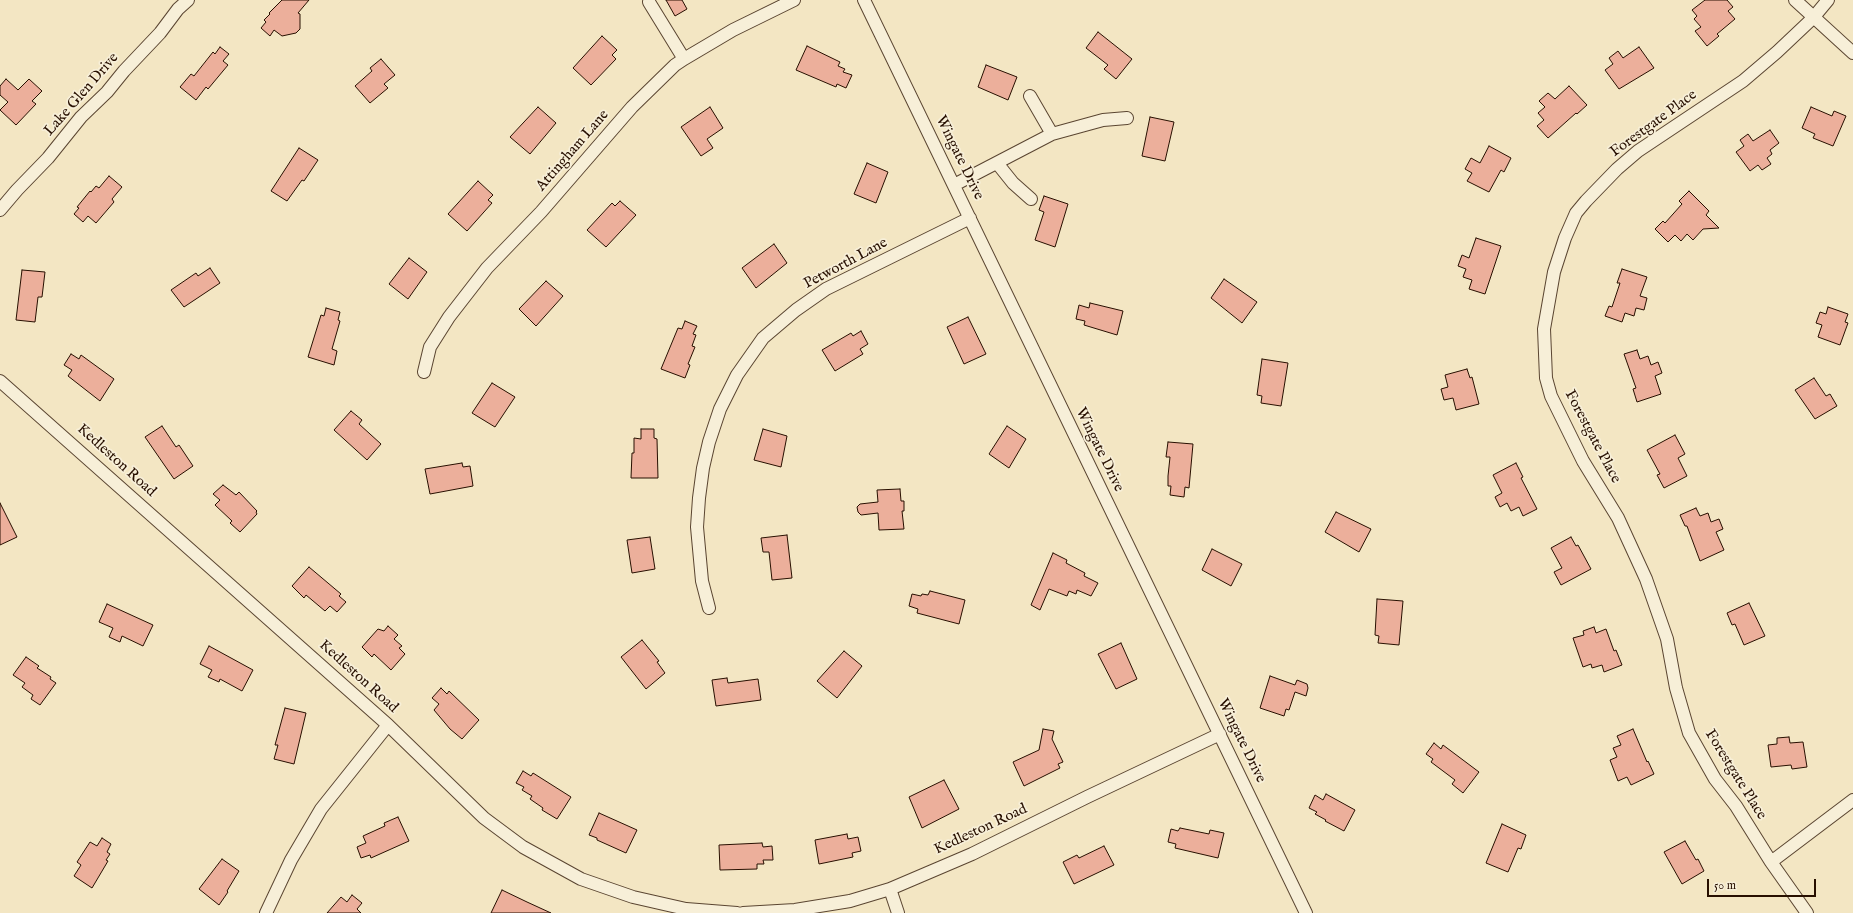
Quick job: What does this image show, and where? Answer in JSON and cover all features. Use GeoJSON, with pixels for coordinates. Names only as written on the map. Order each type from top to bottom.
{"type":"FeatureCollection","features":[{"type":"Feature","properties":{"kind":"street","name":"Lake Glen Drive"},"geometry":{"type":"LineString","coordinates":[[0,210],[48,158],[81,117],[107,92],[188,0]]}},
{"type":"Feature","properties":{"kind":"street","name":"Attingham Lane"},"geometry":{"type":"LineString","coordinates":[[424,372],[430,348],[438,334],[449,317],[487,268],[541,212],[632,107],[675,65],[684,59],[733,30],[794,0]]}},
{"type":"Feature","properties":{"kind":"street","name":"Wingate Drive"},"geometry":{"type":"LineString","coordinates":[[864,0],[1306,913]]}},
{"type":"Feature","properties":{"kind":"street"},"geometry":{"type":"LineString","coordinates":[[1795,0],[1853,53]]}},
{"type":"Feature","properties":{"kind":"street","name":"Forestgate Place"},"geometry":{"type":"LineString","coordinates":[[1807,913],[1771,862],[1736,806],[1715,779],[1689,733],[1676,688],[1667,640],[1646,579],[1618,518],[1583,461],[1551,396],[1546,378],[1544,329],[1554,272],[1565,238],[1576,213],[1586,201],[1617,169],[1638,151],[1742,81],[1777,52],[1813,18],[1828,0]]}},
{"type":"Feature","properties":{"kind":"street"},"geometry":{"type":"LineString","coordinates":[[649,2],[684,59]]}},
{"type":"Feature","properties":{"kind":"street"},"geometry":{"type":"LineString","coordinates":[[1030,96],[1052,134]]}},
{"type":"Feature","properties":{"kind":"street"},"geometry":{"type":"LineString","coordinates":[[954,186],[1052,134],[1103,120],[1127,118]]}},
{"type":"Feature","properties":{"kind":"street"},"geometry":{"type":"LineString","coordinates":[[998,163],[1013,183],[1031,199]]}},
{"type":"Feature","properties":{"kind":"street","name":"Petworth Lane"},"geometry":{"type":"LineString","coordinates":[[709,608],[702,581],[697,527],[699,498],[703,468],[709,442],[720,409],[737,375],[763,338],[796,310],[826,289],[970,218]]}},
{"type":"Feature","properties":{"kind":"street","name":"Kedleston Road"},"geometry":{"type":"LineString","coordinates":[[0,380],[388,726],[484,818],[523,848],[581,879],[633,897],[686,909],[737,913]]}},
{"type":"Feature","properties":{"kind":"street"},"geometry":{"type":"LineString","coordinates":[[266,913],[291,860],[321,809],[388,726]]}},
{"type":"Feature","properties":{"kind":"street","name":"Kedleston Road"},"geometry":{"type":"LineString","coordinates":[[743,913],[795,910],[850,901],[890,889],[972,854],[1087,797],[1220,734]]}},
{"type":"Feature","properties":{"kind":"street"},"geometry":{"type":"LineString","coordinates":[[1771,862],[1853,800]]}},
{"type":"Feature","properties":{"kind":"street"},"geometry":{"type":"LineString","coordinates":[[890,889],[898,913]]}},
{"type":"Feature","properties":{"kind":"building"},"geometry":{"type":"Polygon","coordinates":[[[282,0],[309,0],[298,13],[300,14],[300,29],[296,33],[282,36],[274,30],[270,36],[261,28],[266,22],[264,20],[270,14],[269,13],[282,0]]]}},
{"type":"Feature","properties":{"kind":"building"},"geometry":{"type":"Polygon","coordinates":[[[666,0],[682,0],[687,9],[675,16],[666,0]]]}},
{"type":"Feature","properties":{"kind":"building"},"geometry":{"type":"Polygon","coordinates":[[[1705,0],[1727,0],[1733,7],[1728,11],[1735,19],[1717,34],[1719,36],[1707,46],[1695,31],[1701,27],[1694,19],[1697,16],[1692,10],[1705,0]]]}},
{"type":"Feature","properties":{"kind":"building"},"geometry":{"type":"Polygon","coordinates":[[[1098,32],[1132,59],[1116,79],[1104,69],[1108,65],[1086,48],[1098,32]]]}},
{"type":"Feature","properties":{"kind":"building"},"geometry":{"type":"Polygon","coordinates":[[[602,36],[617,50],[612,55],[616,59],[591,85],[573,68],[602,36]]]}},
{"type":"Feature","properties":{"kind":"building"},"geometry":{"type":"Polygon","coordinates":[[[807,46],[840,62],[838,66],[845,69],[843,72],[852,75],[846,88],[837,84],[836,87],[796,70],[807,46]]]}},
{"type":"Feature","properties":{"kind":"building"},"geometry":{"type":"Polygon","coordinates":[[[220,47],[229,54],[223,61],[228,65],[208,89],[206,87],[196,100],[180,87],[191,74],[194,76],[213,52],[215,54],[220,47]]]}},
{"type":"Feature","properties":{"kind":"building"},"geometry":{"type":"Polygon","coordinates":[[[1639,47],[1654,68],[1619,89],[1605,70],[1613,64],[1609,58],[1618,51],[1623,58],[1639,47]]]}},
{"type":"Feature","properties":{"kind":"building"},"geometry":{"type":"Polygon","coordinates":[[[381,59],[395,75],[384,84],[388,88],[370,103],[355,86],[372,71],[370,68],[381,59]]]}},
{"type":"Feature","properties":{"kind":"building"},"geometry":{"type":"Polygon","coordinates":[[[986,65],[1017,77],[1008,100],[978,87],[986,65]]]}},
{"type":"Feature","properties":{"kind":"building"},"geometry":{"type":"Polygon","coordinates":[[[6,79],[18,90],[29,79],[42,91],[32,101],[36,104],[16,125],[0,110],[8,102],[0,95],[0,86],[6,79]]]}},
{"type":"Feature","properties":{"kind":"building"},"geometry":{"type":"Polygon","coordinates":[[[1569,86],[1587,105],[1548,138],[1537,126],[1544,120],[1538,113],[1545,107],[1539,101],[1548,93],[1555,99],[1569,86]]]}},
{"type":"Feature","properties":{"kind":"building"},"geometry":{"type":"Polygon","coordinates":[[[538,107],[556,123],[530,154],[510,137],[538,107]]]}},
{"type":"Feature","properties":{"kind":"building"},"geometry":{"type":"Polygon","coordinates":[[[710,107],[723,128],[707,139],[713,148],[701,156],[681,127],[710,107]]]}},
{"type":"Feature","properties":{"kind":"building"},"geometry":{"type":"Polygon","coordinates":[[[1811,107],[1832,116],[1834,111],[1846,116],[1833,146],[1813,138],[1815,134],[1802,128],[1811,107]]]}},
{"type":"Feature","properties":{"kind":"building"},"geometry":{"type":"Polygon","coordinates":[[[1150,117],[1174,122],[1165,161],[1142,156],[1150,117]]]}},
{"type":"Feature","properties":{"kind":"building"},"geometry":{"type":"Polygon","coordinates":[[[1770,130],[1779,143],[1770,150],[1772,154],[1767,158],[1771,164],[1762,170],[1758,165],[1750,171],[1736,152],[1744,146],[1740,140],[1748,134],[1753,141],[1770,130]]]}},
{"type":"Feature","properties":{"kind":"building"},"geometry":{"type":"Polygon","coordinates":[[[1489,146],[1511,158],[1504,172],[1501,170],[1489,192],[1467,181],[1472,173],[1465,169],[1471,158],[1480,163],[1489,146]]]}},
{"type":"Feature","properties":{"kind":"building"},"geometry":{"type":"Polygon","coordinates":[[[299,148],[318,160],[304,181],[302,180],[287,201],[271,191],[299,148]]]}},
{"type":"Feature","properties":{"kind":"building"},"geometry":{"type":"Polygon","coordinates":[[[867,163],[888,172],[876,203],[854,194],[867,163]]]}},
{"type":"Feature","properties":{"kind":"building"},"geometry":{"type":"Polygon","coordinates":[[[109,176],[122,187],[112,199],[114,202],[96,223],[88,216],[83,222],[74,214],[79,208],[77,207],[90,191],[91,192],[96,186],[99,188],[109,176]]]}},
{"type":"Feature","properties":{"kind":"building"},"geometry":{"type":"Polygon","coordinates":[[[478,181],[493,195],[488,200],[492,203],[467,231],[448,214],[478,181]]]}},
{"type":"Feature","properties":{"kind":"building"},"geometry":{"type":"Polygon","coordinates":[[[1689,191],[1709,211],[1706,215],[1719,228],[1703,229],[1693,240],[1687,234],[1681,241],[1675,235],[1668,242],[1655,229],[1663,221],[1665,223],[1682,204],[1679,201],[1689,191]]]}},
{"type":"Feature","properties":{"kind":"building"},"geometry":{"type":"Polygon","coordinates":[[[1044,196],[1068,204],[1055,247],[1035,240],[1044,212],[1039,210],[1044,196]]]}},
{"type":"Feature","properties":{"kind":"building"},"geometry":{"type":"Polygon","coordinates":[[[620,201],[636,215],[606,247],[587,230],[612,203],[615,206],[620,201]]]}},
{"type":"Feature","properties":{"kind":"building"},"geometry":{"type":"Polygon","coordinates":[[[1476,238],[1501,246],[1485,294],[1469,289],[1472,280],[1463,277],[1466,269],[1458,266],[1462,255],[1469,258],[1476,238]]]}},
{"type":"Feature","properties":{"kind":"building"},"geometry":{"type":"Polygon","coordinates":[[[774,244],[787,263],[756,288],[742,268],[774,244]]]}},
{"type":"Feature","properties":{"kind":"building"},"geometry":{"type":"Polygon","coordinates":[[[409,258],[427,272],[408,299],[389,284],[409,258]]]}},
{"type":"Feature","properties":{"kind":"building"},"geometry":{"type":"Polygon","coordinates":[[[210,268],[220,283],[184,307],[171,290],[196,273],[198,276],[210,268]]]}},
{"type":"Feature","properties":{"kind":"building"},"geometry":{"type":"Polygon","coordinates":[[[1622,269],[1647,277],[1640,296],[1647,298],[1644,310],[1636,308],[1634,316],[1625,313],[1622,322],[1605,316],[1609,306],[1612,307],[1620,283],[1617,283],[1622,269]]]}},
{"type":"Feature","properties":{"kind":"building"},"geometry":{"type":"Polygon","coordinates":[[[22,270],[45,272],[42,297],[38,297],[35,322],[16,320],[22,270]]]}},
{"type":"Feature","properties":{"kind":"building"},"geometry":{"type":"Polygon","coordinates":[[[1224,279],[1257,302],[1242,323],[1211,298],[1224,279]]]}},
{"type":"Feature","properties":{"kind":"building"},"geometry":{"type":"Polygon","coordinates":[[[546,281],[563,296],[536,326],[519,309],[546,281]]]}},
{"type":"Feature","properties":{"kind":"building"},"geometry":{"type":"Polygon","coordinates":[[[1090,303],[1123,311],[1117,335],[1084,325],[1085,321],[1076,319],[1079,305],[1089,308],[1090,303]]]}},
{"type":"Feature","properties":{"kind":"building"},"geometry":{"type":"Polygon","coordinates":[[[1828,307],[1848,314],[1845,322],[1848,323],[1840,345],[1818,337],[1822,325],[1816,323],[1820,312],[1826,314],[1828,307]]]}},
{"type":"Feature","properties":{"kind":"building"},"geometry":{"type":"Polygon","coordinates":[[[326,308],[340,312],[338,320],[340,321],[332,349],[337,351],[334,365],[308,357],[321,315],[324,316],[326,308]]]}},
{"type":"Feature","properties":{"kind":"building"},"geometry":{"type":"Polygon","coordinates":[[[968,317],[986,354],[964,364],[947,327],[968,317]]]}},
{"type":"Feature","properties":{"kind":"building"},"geometry":{"type":"Polygon","coordinates":[[[685,321],[697,326],[693,334],[696,335],[692,346],[695,347],[688,364],[690,365],[685,378],[661,369],[678,328],[682,329],[685,321]]]}},
{"type":"Feature","properties":{"kind":"building"},"geometry":{"type":"Polygon","coordinates":[[[861,331],[868,344],[860,349],[863,354],[835,371],[822,350],[851,333],[853,336],[861,331]]]}},
{"type":"Feature","properties":{"kind":"building"},"geometry":{"type":"Polygon","coordinates":[[[1637,350],[1640,359],[1648,356],[1651,365],[1658,362],[1662,373],[1655,376],[1661,394],[1637,402],[1633,389],[1636,388],[1624,354],[1637,350]]]}},
{"type":"Feature","properties":{"kind":"building"},"geometry":{"type":"Polygon","coordinates":[[[71,354],[79,359],[81,355],[114,379],[100,401],[68,376],[72,370],[64,365],[71,354]]]}},
{"type":"Feature","properties":{"kind":"building"},"geometry":{"type":"Polygon","coordinates":[[[1262,359],[1288,363],[1281,406],[1261,403],[1262,396],[1257,395],[1262,359]]]}},
{"type":"Feature","properties":{"kind":"building"},"geometry":{"type":"Polygon","coordinates":[[[1467,369],[1470,378],[1472,377],[1479,404],[1456,410],[1453,398],[1444,400],[1441,389],[1448,387],[1445,375],[1467,369]]]}},
{"type":"Feature","properties":{"kind":"building"},"geometry":{"type":"Polygon","coordinates":[[[1814,378],[1826,396],[1830,394],[1837,406],[1815,419],[1795,390],[1814,378]]]}},
{"type":"Feature","properties":{"kind":"building"},"geometry":{"type":"Polygon","coordinates":[[[492,383],[515,397],[495,427],[472,413],[492,383]]]}},
{"type":"Feature","properties":{"kind":"building"},"geometry":{"type":"Polygon","coordinates":[[[351,411],[362,420],[359,424],[381,444],[367,460],[334,430],[351,411]]]}},
{"type":"Feature","properties":{"kind":"building"},"geometry":{"type":"Polygon","coordinates":[[[162,426],[176,447],[179,445],[193,466],[174,479],[145,437],[162,426]]]}},
{"type":"Feature","properties":{"kind":"building"},"geometry":{"type":"Polygon","coordinates":[[[1007,426],[1026,439],[1009,468],[989,454],[1007,426]]]}},
{"type":"Feature","properties":{"kind":"building"},"geometry":{"type":"Polygon","coordinates":[[[641,429],[654,429],[654,438],[657,439],[658,478],[631,478],[634,438],[641,439],[641,429]]]}},
{"type":"Feature","properties":{"kind":"building"},"geometry":{"type":"Polygon","coordinates":[[[763,429],[787,436],[781,467],[754,460],[763,429]]]}},
{"type":"Feature","properties":{"kind":"building"},"geometry":{"type":"Polygon","coordinates":[[[1675,435],[1685,454],[1678,458],[1687,476],[1664,488],[1657,475],[1660,474],[1647,450],[1675,435]]]}},
{"type":"Feature","properties":{"kind":"building"},"geometry":{"type":"Polygon","coordinates":[[[1168,442],[1193,444],[1189,488],[1185,487],[1184,497],[1170,495],[1171,486],[1168,486],[1168,476],[1170,457],[1166,457],[1168,442]]]}},
{"type":"Feature","properties":{"kind":"building"},"geometry":{"type":"Polygon","coordinates":[[[462,463],[463,467],[470,466],[473,486],[430,494],[425,469],[462,463]]]}},
{"type":"Feature","properties":{"kind":"building"},"geometry":{"type":"Polygon","coordinates":[[[1516,463],[1523,477],[1521,478],[1537,509],[1523,516],[1519,507],[1511,511],[1507,503],[1500,507],[1495,497],[1502,493],[1493,475],[1516,463]]]}},
{"type":"Feature","properties":{"kind":"building"},"geometry":{"type":"Polygon","coordinates":[[[223,485],[236,495],[239,492],[257,511],[257,514],[240,532],[230,523],[232,521],[215,505],[220,500],[213,494],[223,485]]]}},
{"type":"Feature","properties":{"kind":"building"},"geometry":{"type":"Polygon","coordinates":[[[900,489],[901,501],[904,501],[904,511],[902,511],[904,529],[879,530],[878,513],[861,515],[858,512],[857,507],[860,504],[878,502],[877,490],[900,489]]]}},
{"type":"Feature","properties":{"kind":"building"},"geometry":{"type":"Polygon","coordinates":[[[0,503],[17,537],[0,545],[0,503]]]}},
{"type":"Feature","properties":{"kind":"building"},"geometry":{"type":"Polygon","coordinates":[[[1696,508],[1700,516],[1708,513],[1711,522],[1719,519],[1723,529],[1716,532],[1724,550],[1700,561],[1687,526],[1685,526],[1680,515],[1696,508]]]}},
{"type":"Feature","properties":{"kind":"building"},"geometry":{"type":"Polygon","coordinates":[[[1336,512],[1371,529],[1359,552],[1325,532],[1336,512]]]}},
{"type":"Feature","properties":{"kind":"building"},"geometry":{"type":"Polygon","coordinates":[[[787,535],[792,578],[772,580],[769,552],[763,552],[761,538],[787,535]]]}},
{"type":"Feature","properties":{"kind":"building"},"geometry":{"type":"Polygon","coordinates":[[[650,537],[655,569],[632,573],[627,540],[650,537]]]}},
{"type":"Feature","properties":{"kind":"building"},"geometry":{"type":"Polygon","coordinates":[[[1571,537],[1576,546],[1578,545],[1591,569],[1561,585],[1554,572],[1562,568],[1551,548],[1571,537]]]}},
{"type":"Feature","properties":{"kind":"building"},"geometry":{"type":"Polygon","coordinates":[[[1212,549],[1242,564],[1231,586],[1202,570],[1212,549]]]}},
{"type":"Feature","properties":{"kind":"building"},"geometry":{"type":"Polygon","coordinates":[[[1053,553],[1067,560],[1066,563],[1085,573],[1084,576],[1098,583],[1091,596],[1077,590],[1076,594],[1069,591],[1067,596],[1049,589],[1040,610],[1031,605],[1053,553]]]}},
{"type":"Feature","properties":{"kind":"building"},"geometry":{"type":"Polygon","coordinates":[[[309,567],[341,594],[339,596],[346,602],[337,612],[330,606],[325,611],[306,595],[304,598],[292,586],[309,567]]]}},
{"type":"Feature","properties":{"kind":"building"},"geometry":{"type":"Polygon","coordinates":[[[930,591],[965,600],[959,624],[917,613],[918,609],[909,606],[912,594],[921,596],[922,594],[928,595],[930,591]]]}},
{"type":"Feature","properties":{"kind":"building"},"geometry":{"type":"Polygon","coordinates":[[[1377,599],[1403,601],[1399,645],[1378,643],[1379,636],[1375,635],[1377,599]]]}},
{"type":"Feature","properties":{"kind":"building"},"geometry":{"type":"Polygon","coordinates":[[[1749,603],[1765,636],[1744,645],[1735,624],[1732,625],[1727,613],[1749,603]]]}},
{"type":"Feature","properties":{"kind":"building"},"geometry":{"type":"Polygon","coordinates":[[[107,604],[153,625],[143,646],[122,636],[120,642],[109,637],[113,628],[99,622],[107,604]]]}},
{"type":"Feature","properties":{"kind":"building"},"geometry":{"type":"Polygon","coordinates":[[[388,626],[398,635],[394,639],[402,646],[399,648],[405,654],[391,670],[374,654],[372,657],[362,647],[378,629],[384,631],[388,626]]]}},
{"type":"Feature","properties":{"kind":"building"},"geometry":{"type":"Polygon","coordinates":[[[1594,627],[1596,633],[1606,629],[1614,651],[1616,650],[1622,665],[1604,672],[1602,665],[1592,668],[1591,664],[1583,667],[1573,638],[1584,635],[1583,631],[1594,627]]]}},
{"type":"Feature","properties":{"kind":"building"},"geometry":{"type":"Polygon","coordinates":[[[642,640],[659,661],[657,662],[665,673],[646,689],[621,657],[642,640]]]}},
{"type":"Feature","properties":{"kind":"building"},"geometry":{"type":"Polygon","coordinates":[[[1121,643],[1137,679],[1116,689],[1098,654],[1121,643]]]}},
{"type":"Feature","properties":{"kind":"building"},"geometry":{"type":"Polygon","coordinates":[[[209,646],[253,670],[242,691],[220,679],[219,682],[208,677],[212,670],[200,664],[209,646]]]}},
{"type":"Feature","properties":{"kind":"building"},"geometry":{"type":"Polygon","coordinates":[[[844,651],[862,666],[837,698],[817,681],[844,651]]]}},
{"type":"Feature","properties":{"kind":"building"},"geometry":{"type":"Polygon","coordinates":[[[26,657],[39,666],[37,668],[51,677],[50,679],[56,683],[40,705],[31,699],[33,695],[22,687],[25,683],[13,675],[26,657]]]}},
{"type":"Feature","properties":{"kind":"building"},"geometry":{"type":"Polygon","coordinates":[[[1270,676],[1295,685],[1297,680],[1307,684],[1308,688],[1306,696],[1295,692],[1289,710],[1286,709],[1284,716],[1260,708],[1270,676]]]}},
{"type":"Feature","properties":{"kind":"building"},"geometry":{"type":"Polygon","coordinates":[[[727,678],[728,683],[758,679],[761,700],[716,706],[712,680],[727,678]]]}},
{"type":"Feature","properties":{"kind":"building"},"geometry":{"type":"Polygon","coordinates":[[[441,688],[447,694],[449,691],[479,720],[462,739],[450,729],[434,710],[439,704],[432,698],[441,688]]]}},
{"type":"Feature","properties":{"kind":"building"},"geometry":{"type":"Polygon","coordinates":[[[285,708],[306,713],[294,764],[274,759],[278,745],[275,745],[285,708]]]}},
{"type":"Feature","properties":{"kind":"building"},"geometry":{"type":"Polygon","coordinates":[[[1043,729],[1054,731],[1052,739],[1063,762],[1058,764],[1060,768],[1024,786],[1013,762],[1039,750],[1043,729]]]}},
{"type":"Feature","properties":{"kind":"building"},"geometry":{"type":"Polygon","coordinates":[[[1633,729],[1647,762],[1648,761],[1654,774],[1631,785],[1627,777],[1618,781],[1610,760],[1617,757],[1613,748],[1621,745],[1617,736],[1633,729]]]}},
{"type":"Feature","properties":{"kind":"building"},"geometry":{"type":"Polygon","coordinates":[[[1789,737],[1790,743],[1803,742],[1807,767],[1792,769],[1791,765],[1771,767],[1768,745],[1777,744],[1777,738],[1789,737]]]}},
{"type":"Feature","properties":{"kind":"building"},"geometry":{"type":"Polygon","coordinates":[[[1434,743],[1441,749],[1443,745],[1479,772],[1463,793],[1452,784],[1455,780],[1431,762],[1433,759],[1426,754],[1434,743]]]}},
{"type":"Feature","properties":{"kind":"building"},"geometry":{"type":"Polygon","coordinates":[[[523,771],[531,776],[533,773],[571,797],[557,819],[542,810],[543,808],[530,799],[532,796],[522,790],[524,787],[516,783],[523,771]]]}},
{"type":"Feature","properties":{"kind":"building"},"geometry":{"type":"Polygon","coordinates":[[[944,780],[959,809],[922,828],[909,797],[944,780]]]}},
{"type":"Feature","properties":{"kind":"building"},"geometry":{"type":"Polygon","coordinates":[[[1326,794],[1355,810],[1344,831],[1325,821],[1326,820],[1315,814],[1317,812],[1309,808],[1315,795],[1323,800],[1326,794]]]}},
{"type":"Feature","properties":{"kind":"building"},"geometry":{"type":"Polygon","coordinates":[[[599,813],[637,830],[626,853],[589,835],[599,813]]]}},
{"type":"Feature","properties":{"kind":"building"},"geometry":{"type":"Polygon","coordinates":[[[398,817],[409,841],[371,858],[370,855],[361,858],[357,847],[366,843],[363,836],[385,826],[384,823],[398,817]]]}},
{"type":"Feature","properties":{"kind":"building"},"geometry":{"type":"Polygon","coordinates":[[[1502,824],[1526,835],[1521,849],[1518,848],[1508,872],[1486,863],[1502,824]]]}},
{"type":"Feature","properties":{"kind":"building"},"geometry":{"type":"Polygon","coordinates":[[[1180,828],[1209,834],[1210,830],[1224,833],[1218,858],[1175,848],[1176,844],[1168,842],[1171,829],[1178,831],[1180,828]]]}},
{"type":"Feature","properties":{"kind":"building"},"geometry":{"type":"Polygon","coordinates":[[[847,834],[848,839],[858,837],[861,851],[852,853],[853,857],[819,864],[815,840],[847,834]]]}},
{"type":"Feature","properties":{"kind":"building"},"geometry":{"type":"Polygon","coordinates":[[[102,838],[111,844],[107,852],[110,854],[106,860],[108,861],[92,888],[74,876],[81,865],[77,862],[90,842],[97,846],[102,838]]]}},
{"type":"Feature","properties":{"kind":"building"},"geometry":{"type":"Polygon","coordinates":[[[1685,841],[1696,860],[1698,859],[1704,871],[1682,884],[1664,852],[1685,841]]]}},
{"type":"Feature","properties":{"kind":"building"},"geometry":{"type":"Polygon","coordinates":[[[762,843],[763,847],[772,846],[773,860],[763,860],[764,864],[757,864],[757,869],[720,870],[719,845],[762,843]]]}},
{"type":"Feature","properties":{"kind":"building"},"geometry":{"type":"Polygon","coordinates":[[[1104,846],[1114,865],[1074,884],[1063,862],[1077,855],[1079,858],[1104,846]]]}},
{"type":"Feature","properties":{"kind":"building"},"geometry":{"type":"Polygon","coordinates":[[[222,859],[239,871],[219,905],[199,889],[222,859]]]}},
{"type":"Feature","properties":{"kind":"building"},"geometry":{"type":"Polygon","coordinates":[[[502,890],[527,902],[551,913],[491,913],[502,890]]]}},
{"type":"Feature","properties":{"kind":"building"},"geometry":{"type":"Polygon","coordinates":[[[352,895],[362,903],[357,909],[361,913],[327,913],[341,897],[347,902],[352,895]]]}}]}
